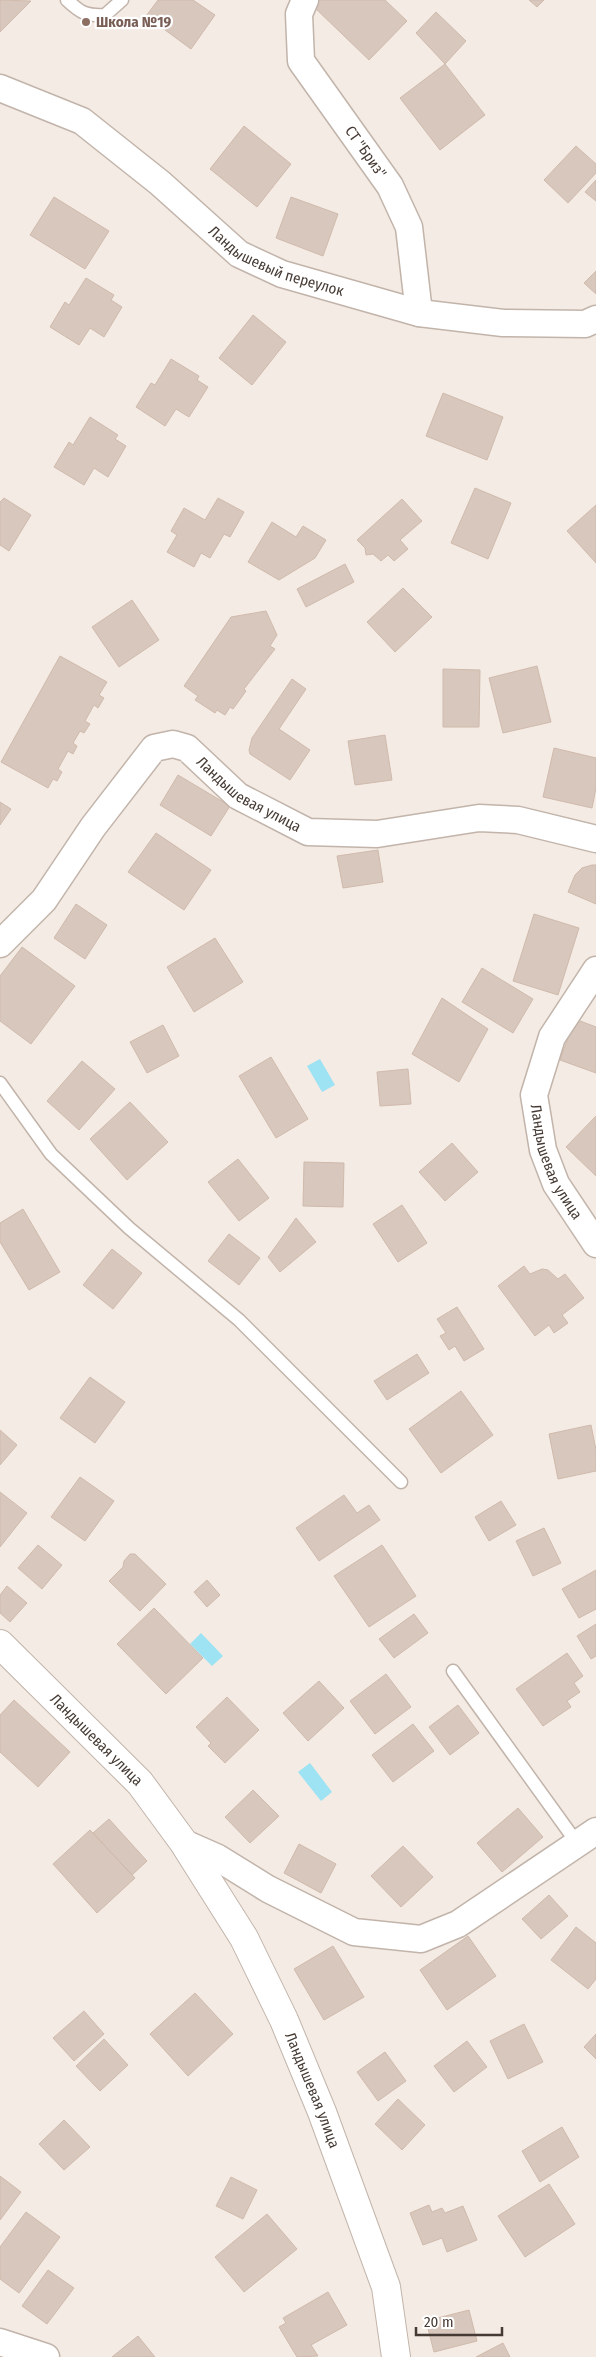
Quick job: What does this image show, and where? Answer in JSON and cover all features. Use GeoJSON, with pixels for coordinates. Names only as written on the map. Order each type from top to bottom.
{"type":"FeatureCollection","features":[{"type":"Feature","properties":{"kind":"street","name":"СТ \"Бриз\""},"geometry":{"type":"LineString","coordinates":[[305,0],[299,14],[301,61],[390,186],[409,227],[419,313]]}},
{"type":"Feature","properties":{"kind":"street","name":"Ландышевый переулок"},"geometry":{"type":"LineString","coordinates":[[0,88],[82,121],[160,183],[239,254],[282,274],[419,313],[503,323],[585,324],[596,319]]}},
{"type":"Feature","properties":{"kind":"street","name":"Ландышевая улица"},"geometry":{"type":"LineString","coordinates":[[0,944],[44,900],[93,827],[154,748],[173,744],[187,748],[238,796],[308,832],[377,834],[479,818],[518,820],[596,839]]}},
{"type":"Feature","properties":{"kind":"street","name":"Ландышевая улица"},"geometry":{"type":"LineString","coordinates":[[596,970],[552,1037],[534,1095],[543,1150],[556,1184],[596,1244]]}},
{"type":"Feature","properties":{"kind":"street","name":"Ландышевая улица"},"geometry":{"type":"LineString","coordinates":[[0,1644],[140,1783],[184,1843],[244,1938],[284,2020],[318,2102],[386,2287],[396,2357]]}},
{"type":"Feature","properties":{"kind":"street","name":"Ландышевая улица"},"geometry":{"type":"LineString","coordinates":[[184,1843],[218,1858],[268,1889],[354,1932],[421,1939],[458,1924],[587,1837]]}},
{"type":"Feature","properties":{"kind":"street"},"geometry":{"type":"LineString","coordinates":[[0,2342],[9,2347],[46,2357]]}},
{"type":"Feature","properties":{"kind":"lane"},"geometry":{"type":"LineString","coordinates":[[67,0],[80,12],[91,16],[105,16],[122,0]]}},
{"type":"Feature","properties":{"kind":"lane"},"geometry":{"type":"LineString","coordinates":[[0,1083],[51,1154],[129,1228],[239,1320],[401,1482]]}},
{"type":"Feature","properties":{"kind":"lane"},"geometry":{"type":"LineString","coordinates":[[453,1671],[587,1837]]}},
{"type":"Feature","properties":{"kind":"water"},"geometry":{"type":"Polygon","coordinates":[[[320,1059],[335,1085],[322,1092],[307,1066],[320,1059]]]}},
{"type":"Feature","properties":{"kind":"water"},"geometry":{"type":"Polygon","coordinates":[[[201,1633],[223,1656],[212,1666],[190,1644],[201,1633]]]}},
{"type":"Feature","properties":{"kind":"water"},"geometry":{"type":"Polygon","coordinates":[[[310,1763],[332,1792],[321,1801],[298,1772],[310,1763]]]}},
{"type":"Feature","properties":{"kind":"building"},"geometry":{"type":"Polygon","coordinates":[[[0,0],[31,1],[0,32],[0,0]]]}},
{"type":"Feature","properties":{"kind":"building"},"geometry":{"type":"Polygon","coordinates":[[[158,0],[193,0],[215,15],[191,49],[146,16],[158,0]]]}},
{"type":"Feature","properties":{"kind":"building"},"geometry":{"type":"Polygon","coordinates":[[[319,0],[385,0],[407,21],[369,60],[313,6],[319,0]]]}},
{"type":"Feature","properties":{"kind":"building"},"geometry":{"type":"Polygon","coordinates":[[[529,0],[544,0],[537,7],[529,0]]]}},
{"type":"Feature","properties":{"kind":"building"},"geometry":{"type":"Polygon","coordinates":[[[436,12],[466,41],[445,64],[416,33],[436,12]]]}},
{"type":"Feature","properties":{"kind":"building"},"geometry":{"type":"Polygon","coordinates":[[[445,64],[485,115],[440,150],[400,98],[445,64]]]}},
{"type":"Feature","properties":{"kind":"building"},"geometry":{"type":"Polygon","coordinates":[[[244,126],[291,164],[257,207],[210,169],[244,126]]]}},
{"type":"Feature","properties":{"kind":"building"},"geometry":{"type":"Polygon","coordinates":[[[576,146],[596,164],[596,173],[568,203],[544,180],[576,146]]]}},
{"type":"Feature","properties":{"kind":"building"},"geometry":{"type":"Polygon","coordinates":[[[596,180],[596,201],[585,192],[596,180]]]}},
{"type":"Feature","properties":{"kind":"building"},"geometry":{"type":"Polygon","coordinates":[[[54,197],[109,231],[85,269],[30,235],[54,197]]]}},
{"type":"Feature","properties":{"kind":"building"},"geometry":{"type":"Polygon","coordinates":[[[291,197],[338,214],[323,256],[276,238],[291,197]]]}},
{"type":"Feature","properties":{"kind":"building"},"geometry":{"type":"Polygon","coordinates":[[[596,271],[596,294],[584,283],[596,271]]]}},
{"type":"Feature","properties":{"kind":"building"},"geometry":{"type":"Polygon","coordinates":[[[86,278],[114,295],[111,300],[122,307],[104,337],[90,328],[79,345],[50,327],[65,302],[69,305],[86,278]]]}},
{"type":"Feature","properties":{"kind":"building"},"geometry":{"type":"Polygon","coordinates":[[[253,315],[286,342],[252,385],[219,358],[253,315]]]}},
{"type":"Feature","properties":{"kind":"building"},"geometry":{"type":"Polygon","coordinates":[[[171,359],[199,376],[197,380],[208,387],[189,417],[176,409],[165,426],[136,407],[151,383],[155,385],[171,359]]]}},
{"type":"Feature","properties":{"kind":"building"},"geometry":{"type":"Polygon","coordinates":[[[443,393],[503,417],[487,460],[426,436],[443,393]]]}},
{"type":"Feature","properties":{"kind":"building"},"geometry":{"type":"Polygon","coordinates":[[[90,417],[118,435],[115,439],[126,446],[108,477],[94,468],[84,485],[54,467],[69,442],[73,445],[90,417]]]}},
{"type":"Feature","properties":{"kind":"building"},"geometry":{"type":"Polygon","coordinates":[[[475,488],[511,503],[488,559],[451,543],[475,488]]]}},
{"type":"Feature","properties":{"kind":"building"},"geometry":{"type":"Polygon","coordinates":[[[4,498],[31,515],[9,551],[0,545],[0,502],[4,498]]]}},
{"type":"Feature","properties":{"kind":"building"},"geometry":{"type":"Polygon","coordinates":[[[218,498],[244,512],[230,537],[224,534],[210,558],[201,553],[194,567],[167,552],[177,535],[171,531],[184,508],[205,520],[218,498]]]}},
{"type":"Feature","properties":{"kind":"building"},"geometry":{"type":"Polygon","coordinates":[[[402,499],[422,521],[400,540],[408,549],[394,561],[388,555],[381,561],[373,554],[366,555],[365,548],[357,540],[402,499]]]}},
{"type":"Feature","properties":{"kind":"building"},"geometry":{"type":"Polygon","coordinates":[[[596,505],[596,563],[567,531],[596,505]]]}},
{"type":"Feature","properties":{"kind":"building"},"geometry":{"type":"Polygon","coordinates":[[[272,522],[296,537],[303,526],[326,540],[315,558],[279,580],[248,562],[272,522]]]}},
{"type":"Feature","properties":{"kind":"building"},"geometry":{"type":"Polygon","coordinates":[[[345,564],[354,582],[306,607],[297,589],[345,564]]]}},
{"type":"Feature","properties":{"kind":"building"},"geometry":{"type":"Polygon","coordinates":[[[403,588],[432,617],[395,652],[367,622],[403,588]]]}},
{"type":"Feature","properties":{"kind":"building"},"geometry":{"type":"Polygon","coordinates":[[[132,600],[159,640],[119,667],[92,627],[132,600]]]}},
{"type":"Feature","properties":{"kind":"building"},"geometry":{"type":"Polygon","coordinates":[[[266,611],[277,635],[270,646],[275,649],[244,689],[246,691],[233,709],[230,707],[225,715],[217,710],[215,713],[195,700],[198,696],[184,686],[231,617],[266,611]]]}},
{"type":"Feature","properties":{"kind":"building"},"geometry":{"type":"Polygon","coordinates":[[[60,656],[107,682],[99,695],[104,698],[98,708],[94,705],[85,721],[90,724],[84,733],[80,731],[73,743],[77,746],[73,754],[68,751],[58,769],[62,772],[57,781],[53,779],[48,788],[1,762],[60,656]]]}},
{"type":"Feature","properties":{"kind":"building"},"geometry":{"type":"Polygon","coordinates":[[[537,666],[551,722],[503,733],[489,678],[537,666]]]}},
{"type":"Feature","properties":{"kind":"building"},"geometry":{"type":"Polygon","coordinates":[[[443,669],[480,670],[479,727],[443,727],[443,669]]]}},
{"type":"Feature","properties":{"kind":"building"},"geometry":{"type":"Polygon","coordinates":[[[292,679],[306,689],[279,729],[310,750],[290,780],[250,754],[249,750],[252,738],[292,679]]]}},
{"type":"Feature","properties":{"kind":"building"},"geometry":{"type":"Polygon","coordinates":[[[385,735],[392,780],[355,785],[348,741],[385,735]]]}},
{"type":"Feature","properties":{"kind":"building"},"geometry":{"type":"Polygon","coordinates":[[[554,748],[596,758],[596,788],[592,808],[543,797],[554,748]]]}},
{"type":"Feature","properties":{"kind":"building"},"geometry":{"type":"Polygon","coordinates":[[[178,775],[230,806],[211,836],[160,805],[178,775]]]}},
{"type":"Feature","properties":{"kind":"building"},"geometry":{"type":"Polygon","coordinates":[[[0,802],[11,809],[0,825],[0,802]]]}},
{"type":"Feature","properties":{"kind":"building"},"geometry":{"type":"Polygon","coordinates":[[[156,833],[211,870],[184,910],[128,872],[156,833]]]}},
{"type":"Feature","properties":{"kind":"building"},"geometry":{"type":"Polygon","coordinates":[[[378,850],[383,882],[343,888],[337,856],[378,850]]]}},
{"type":"Feature","properties":{"kind":"building"},"geometry":{"type":"Polygon","coordinates":[[[596,865],[596,904],[568,892],[575,875],[582,868],[596,865]]]}},
{"type":"Feature","properties":{"kind":"building"},"geometry":{"type":"Polygon","coordinates":[[[76,904],[107,925],[85,959],[54,938],[76,904]]]}},
{"type":"Feature","properties":{"kind":"building"},"geometry":{"type":"Polygon","coordinates":[[[534,914],[579,928],[558,995],[513,981],[534,914]]]}},
{"type":"Feature","properties":{"kind":"building"},"geometry":{"type":"Polygon","coordinates":[[[215,938],[243,982],[194,1012],[167,967],[215,938]]]}},
{"type":"Feature","properties":{"kind":"building"},"geometry":{"type":"Polygon","coordinates":[[[22,947],[75,986],[31,1044],[0,1021],[0,976],[22,947]]]}},
{"type":"Feature","properties":{"kind":"building"},"geometry":{"type":"Polygon","coordinates":[[[482,968],[533,999],[513,1033],[462,1002],[482,968]]]}},
{"type":"Feature","properties":{"kind":"building"},"geometry":{"type":"Polygon","coordinates":[[[442,998],[488,1029],[459,1082],[412,1054],[442,998]]]}},
{"type":"Feature","properties":{"kind":"building"},"geometry":{"type":"Polygon","coordinates":[[[575,1019],[596,1027],[596,1073],[560,1060],[575,1019]]]}},
{"type":"Feature","properties":{"kind":"building"},"geometry":{"type":"Polygon","coordinates":[[[163,1025],[179,1056],[147,1073],[130,1042],[163,1025]]]}},
{"type":"Feature","properties":{"kind":"building"},"geometry":{"type":"Polygon","coordinates":[[[271,1057],[308,1119],[276,1138],[239,1076],[271,1057]]]}},
{"type":"Feature","properties":{"kind":"building"},"geometry":{"type":"Polygon","coordinates":[[[82,1061],[115,1089],[79,1130],[47,1101],[82,1061]]]}},
{"type":"Feature","properties":{"kind":"building"},"geometry":{"type":"Polygon","coordinates":[[[408,1069],[411,1104],[380,1106],[377,1072],[408,1069]]]}},
{"type":"Feature","properties":{"kind":"building"},"geometry":{"type":"Polygon","coordinates":[[[130,1102],[168,1142],[127,1180],[90,1139],[130,1102]]]}},
{"type":"Feature","properties":{"kind":"building"},"geometry":{"type":"Polygon","coordinates":[[[596,1116],[596,1176],[566,1147],[596,1116]]]}},
{"type":"Feature","properties":{"kind":"building"},"geometry":{"type":"Polygon","coordinates":[[[452,1143],[478,1172],[445,1201],[419,1172],[452,1143]]]}},
{"type":"Feature","properties":{"kind":"building"},"geometry":{"type":"Polygon","coordinates":[[[238,1159],[269,1198],[239,1221],[208,1182],[238,1159]]]}},
{"type":"Feature","properties":{"kind":"building"},"geometry":{"type":"Polygon","coordinates":[[[304,1162],[344,1163],[343,1207],[303,1206],[304,1162]]]}},
{"type":"Feature","properties":{"kind":"building"},"geometry":{"type":"Polygon","coordinates":[[[402,1205],[427,1243],[398,1262],[373,1224],[402,1205]]]}},
{"type":"Feature","properties":{"kind":"building"},"geometry":{"type":"Polygon","coordinates":[[[23,1209],[60,1272],[29,1290],[0,1242],[0,1223],[23,1209]]]}},
{"type":"Feature","properties":{"kind":"building"},"geometry":{"type":"Polygon","coordinates":[[[296,1218],[316,1242],[280,1272],[268,1257],[296,1218]]]}},
{"type":"Feature","properties":{"kind":"building"},"geometry":{"type":"Polygon","coordinates":[[[229,1234],[260,1258],[239,1285],[208,1261],[229,1234]]]}},
{"type":"Feature","properties":{"kind":"building"},"geometry":{"type":"Polygon","coordinates":[[[112,1249],[142,1273],[113,1309],[83,1285],[112,1249]]]}},
{"type":"Feature","properties":{"kind":"building"},"geometry":{"type":"Polygon","coordinates":[[[524,1266],[530,1274],[542,1269],[548,1270],[558,1279],[565,1274],[584,1298],[562,1315],[568,1323],[554,1333],[549,1325],[535,1336],[498,1286],[524,1266]]]}},
{"type":"Feature","properties":{"kind":"building"},"geometry":{"type":"Polygon","coordinates":[[[457,1307],[484,1349],[464,1361],[455,1346],[449,1350],[440,1336],[446,1333],[437,1319],[457,1307]]]}},
{"type":"Feature","properties":{"kind":"building"},"geometry":{"type":"Polygon","coordinates":[[[417,1354],[429,1373],[387,1400],[374,1381],[417,1354]]]}},
{"type":"Feature","properties":{"kind":"building"},"geometry":{"type":"Polygon","coordinates":[[[90,1377],[125,1402],[95,1443],[60,1418],[90,1377]]]}},
{"type":"Feature","properties":{"kind":"building"},"geometry":{"type":"Polygon","coordinates":[[[461,1391],[493,1435],[441,1473],[409,1429],[461,1391]]]}},
{"type":"Feature","properties":{"kind":"building"},"geometry":{"type":"Polygon","coordinates":[[[591,1425],[596,1450],[596,1471],[558,1479],[549,1434],[591,1425]]]}},
{"type":"Feature","properties":{"kind":"building"},"geometry":{"type":"Polygon","coordinates":[[[0,1430],[17,1445],[0,1465],[0,1430]]]}},
{"type":"Feature","properties":{"kind":"building"},"geometry":{"type":"Polygon","coordinates":[[[80,1477],[114,1501],[85,1541],[51,1517],[80,1477]]]}},
{"type":"Feature","properties":{"kind":"building"},"geometry":{"type":"Polygon","coordinates":[[[0,1492],[27,1513],[0,1547],[0,1492]]]}},
{"type":"Feature","properties":{"kind":"building"},"geometry":{"type":"Polygon","coordinates":[[[344,1495],[357,1513],[369,1505],[380,1520],[319,1561],[296,1528],[344,1495]]]}},
{"type":"Feature","properties":{"kind":"building"},"geometry":{"type":"Polygon","coordinates":[[[501,1501],[516,1525],[489,1541],[475,1517],[501,1501]]]}},
{"type":"Feature","properties":{"kind":"building"},"geometry":{"type":"Polygon","coordinates":[[[544,1528],[561,1563],[533,1576],[516,1541],[544,1528]]]}},
{"type":"Feature","properties":{"kind":"building"},"geometry":{"type":"Polygon","coordinates":[[[38,1545],[62,1565],[42,1589],[18,1568],[38,1545]]]}},
{"type":"Feature","properties":{"kind":"building"},"geometry":{"type":"Polygon","coordinates":[[[382,1545],[416,1596],[369,1627],[334,1576],[382,1545]]]}},
{"type":"Feature","properties":{"kind":"building"},"geometry":{"type":"Polygon","coordinates":[[[130,1554],[135,1554],[166,1584],[140,1611],[109,1581],[123,1567],[124,1561],[130,1554]]]}},
{"type":"Feature","properties":{"kind":"building"},"geometry":{"type":"Polygon","coordinates":[[[596,1570],[596,1609],[579,1618],[562,1589],[596,1570]]]}},
{"type":"Feature","properties":{"kind":"building"},"geometry":{"type":"Polygon","coordinates":[[[207,1580],[220,1595],[207,1607],[194,1592],[207,1580]]]}},
{"type":"Feature","properties":{"kind":"building"},"geometry":{"type":"Polygon","coordinates":[[[7,1586],[27,1603],[10,1622],[0,1613],[0,1595],[7,1586]]]}},
{"type":"Feature","properties":{"kind":"building"},"geometry":{"type":"Polygon","coordinates":[[[154,1608],[203,1658],[166,1694],[117,1644],[154,1608]]]}},
{"type":"Feature","properties":{"kind":"building"},"geometry":{"type":"Polygon","coordinates":[[[414,1614],[428,1633],[394,1658],[379,1639],[414,1614]]]}},
{"type":"Feature","properties":{"kind":"building"},"geometry":{"type":"Polygon","coordinates":[[[596,1624],[596,1656],[591,1659],[577,1636],[596,1624]]]}},
{"type":"Feature","properties":{"kind":"building"},"geometry":{"type":"Polygon","coordinates":[[[567,1653],[583,1676],[574,1683],[580,1692],[567,1701],[571,1707],[543,1726],[516,1689],[567,1653]]]}},
{"type":"Feature","properties":{"kind":"building"},"geometry":{"type":"Polygon","coordinates":[[[386,1674],[411,1707],[375,1734],[350,1701],[386,1674]]]}},
{"type":"Feature","properties":{"kind":"building"},"geometry":{"type":"Polygon","coordinates":[[[319,1681],[344,1708],[308,1741],[283,1713],[319,1681]]]}},
{"type":"Feature","properties":{"kind":"building"},"geometry":{"type":"Polygon","coordinates":[[[227,1697],[259,1730],[225,1763],[208,1746],[211,1743],[196,1727],[227,1697]]]}},
{"type":"Feature","properties":{"kind":"building"},"geometry":{"type":"Polygon","coordinates":[[[14,1700],[70,1752],[38,1787],[0,1752],[0,1715],[14,1700]]]}},
{"type":"Feature","properties":{"kind":"building"},"geometry":{"type":"Polygon","coordinates":[[[458,1705],[479,1733],[450,1755],[429,1727],[458,1705]]]}},
{"type":"Feature","properties":{"kind":"building"},"geometry":{"type":"Polygon","coordinates":[[[413,1724],[434,1751],[393,1782],[372,1755],[413,1724]]]}},
{"type":"Feature","properties":{"kind":"building"},"geometry":{"type":"Polygon","coordinates":[[[253,1790],[279,1816],[250,1843],[225,1817],[253,1790]]]}},
{"type":"Feature","properties":{"kind":"building"},"geometry":{"type":"Polygon","coordinates":[[[518,1808],[543,1837],[502,1872],[477,1843],[518,1808]]]}},
{"type":"Feature","properties":{"kind":"building"},"geometry":{"type":"Polygon","coordinates":[[[109,1819],[147,1861],[132,1875],[93,1833],[109,1819]]]}},
{"type":"Feature","properties":{"kind":"building"},"geometry":{"type":"Polygon","coordinates":[[[90,1830],[135,1878],[97,1913],[53,1864],[90,1830]]]}},
{"type":"Feature","properties":{"kind":"building"},"geometry":{"type":"Polygon","coordinates":[[[299,1844],[336,1864],[321,1893],[284,1873],[299,1844]]]}},
{"type":"Feature","properties":{"kind":"building"},"geometry":{"type":"Polygon","coordinates":[[[403,1846],[433,1877],[401,1907],[371,1876],[403,1846]]]}},
{"type":"Feature","properties":{"kind":"building"},"geometry":{"type":"Polygon","coordinates":[[[549,1895],[568,1916],[541,1939],[522,1919],[549,1895]]]}},
{"type":"Feature","properties":{"kind":"building"},"geometry":{"type":"Polygon","coordinates":[[[576,1927],[596,1943],[596,1979],[588,1989],[551,1960],[576,1927]]]}},
{"type":"Feature","properties":{"kind":"building"},"geometry":{"type":"Polygon","coordinates":[[[468,1936],[496,1976],[447,2010],[420,1970],[468,1936]]]}},
{"type":"Feature","properties":{"kind":"building"},"geometry":{"type":"Polygon","coordinates":[[[333,1946],[364,1997],[324,2020],[294,1969],[333,1946]]]}},
{"type":"Feature","properties":{"kind":"building"},"geometry":{"type":"Polygon","coordinates":[[[195,1993],[233,2034],[188,2076],[150,2034],[195,1993]]]}},
{"type":"Feature","properties":{"kind":"building"},"geometry":{"type":"Polygon","coordinates":[[[84,2011],[104,2034],[74,2061],[53,2038],[84,2011]]]}},
{"type":"Feature","properties":{"kind":"building"},"geometry":{"type":"Polygon","coordinates":[[[524,2024],[543,2062],[508,2079],[490,2041],[524,2024]]]}},
{"type":"Feature","properties":{"kind":"building"},"geometry":{"type":"Polygon","coordinates":[[[596,2034],[596,2059],[584,2047],[596,2034]]]}},
{"type":"Feature","properties":{"kind":"building"},"geometry":{"type":"Polygon","coordinates":[[[104,2039],[128,2065],[100,2091],[76,2066],[104,2039]]]}},
{"type":"Feature","properties":{"kind":"building"},"geometry":{"type":"Polygon","coordinates":[[[467,2041],[487,2067],[454,2092],[434,2066],[467,2041]]]}},
{"type":"Feature","properties":{"kind":"building"},"geometry":{"type":"Polygon","coordinates":[[[385,2052],[406,2081],[378,2101],[357,2072],[385,2052]]]}},
{"type":"Feature","properties":{"kind":"building"},"geometry":{"type":"Polygon","coordinates":[[[398,2099],[425,2125],[402,2150],[375,2124],[398,2099]]]}},
{"type":"Feature","properties":{"kind":"building"},"geometry":{"type":"Polygon","coordinates":[[[64,2120],[90,2147],[64,2170],[39,2144],[64,2120]]]}},
{"type":"Feature","properties":{"kind":"building"},"geometry":{"type":"Polygon","coordinates":[[[562,2127],[579,2157],[540,2182],[522,2151],[562,2127]]]}},
{"type":"Feature","properties":{"kind":"building"},"geometry":{"type":"Polygon","coordinates":[[[0,2176],[21,2192],[0,2220],[0,2176]]]}},
{"type":"Feature","properties":{"kind":"building"},"geometry":{"type":"Polygon","coordinates":[[[231,2177],[257,2190],[243,2219],[216,2206],[231,2177]]]}},
{"type":"Feature","properties":{"kind":"building"},"geometry":{"type":"Polygon","coordinates":[[[549,2184],[575,2224],[525,2257],[498,2216],[549,2184]]]}},
{"type":"Feature","properties":{"kind":"building"},"geometry":{"type":"Polygon","coordinates":[[[429,2205],[432,2212],[442,2208],[445,2213],[463,2206],[477,2240],[447,2252],[442,2238],[423,2245],[410,2213],[429,2205]]]}},
{"type":"Feature","properties":{"kind":"building"},"geometry":{"type":"Polygon","coordinates":[[[26,2212],[60,2237],[19,2293],[0,2279],[0,2247],[26,2212]]]}},
{"type":"Feature","properties":{"kind":"building"},"geometry":{"type":"Polygon","coordinates":[[[267,2214],[297,2249],[244,2292],[215,2257],[267,2214]]]}},
{"type":"Feature","properties":{"kind":"building"},"geometry":{"type":"Polygon","coordinates":[[[48,2270],[74,2288],[47,2324],[22,2306],[48,2270]]]}},
{"type":"Feature","properties":{"kind":"building"},"geometry":{"type":"Polygon","coordinates":[[[328,2292],[347,2325],[311,2345],[318,2356],[297,2357],[279,2327],[286,2323],[283,2318],[328,2292]]]}},
{"type":"Feature","properties":{"kind":"building"},"geometry":{"type":"Polygon","coordinates":[[[469,2310],[477,2341],[434,2352],[426,2321],[469,2310]]]}},
{"type":"Feature","properties":{"kind":"building"},"geometry":{"type":"Polygon","coordinates":[[[138,2336],[155,2357],[112,2357],[138,2336]]]}},
{"type":"Feature","properties":{"kind":"building"},"geometry":{"type":"Polygon","coordinates":[[[503,2343],[510,2357],[476,2357],[503,2343]]]}},
{"type":"Feature","properties":{"kind":"place","name":"Школа №19"},"geometry":{"type":"Point","coordinates":[86,22]}}]}
